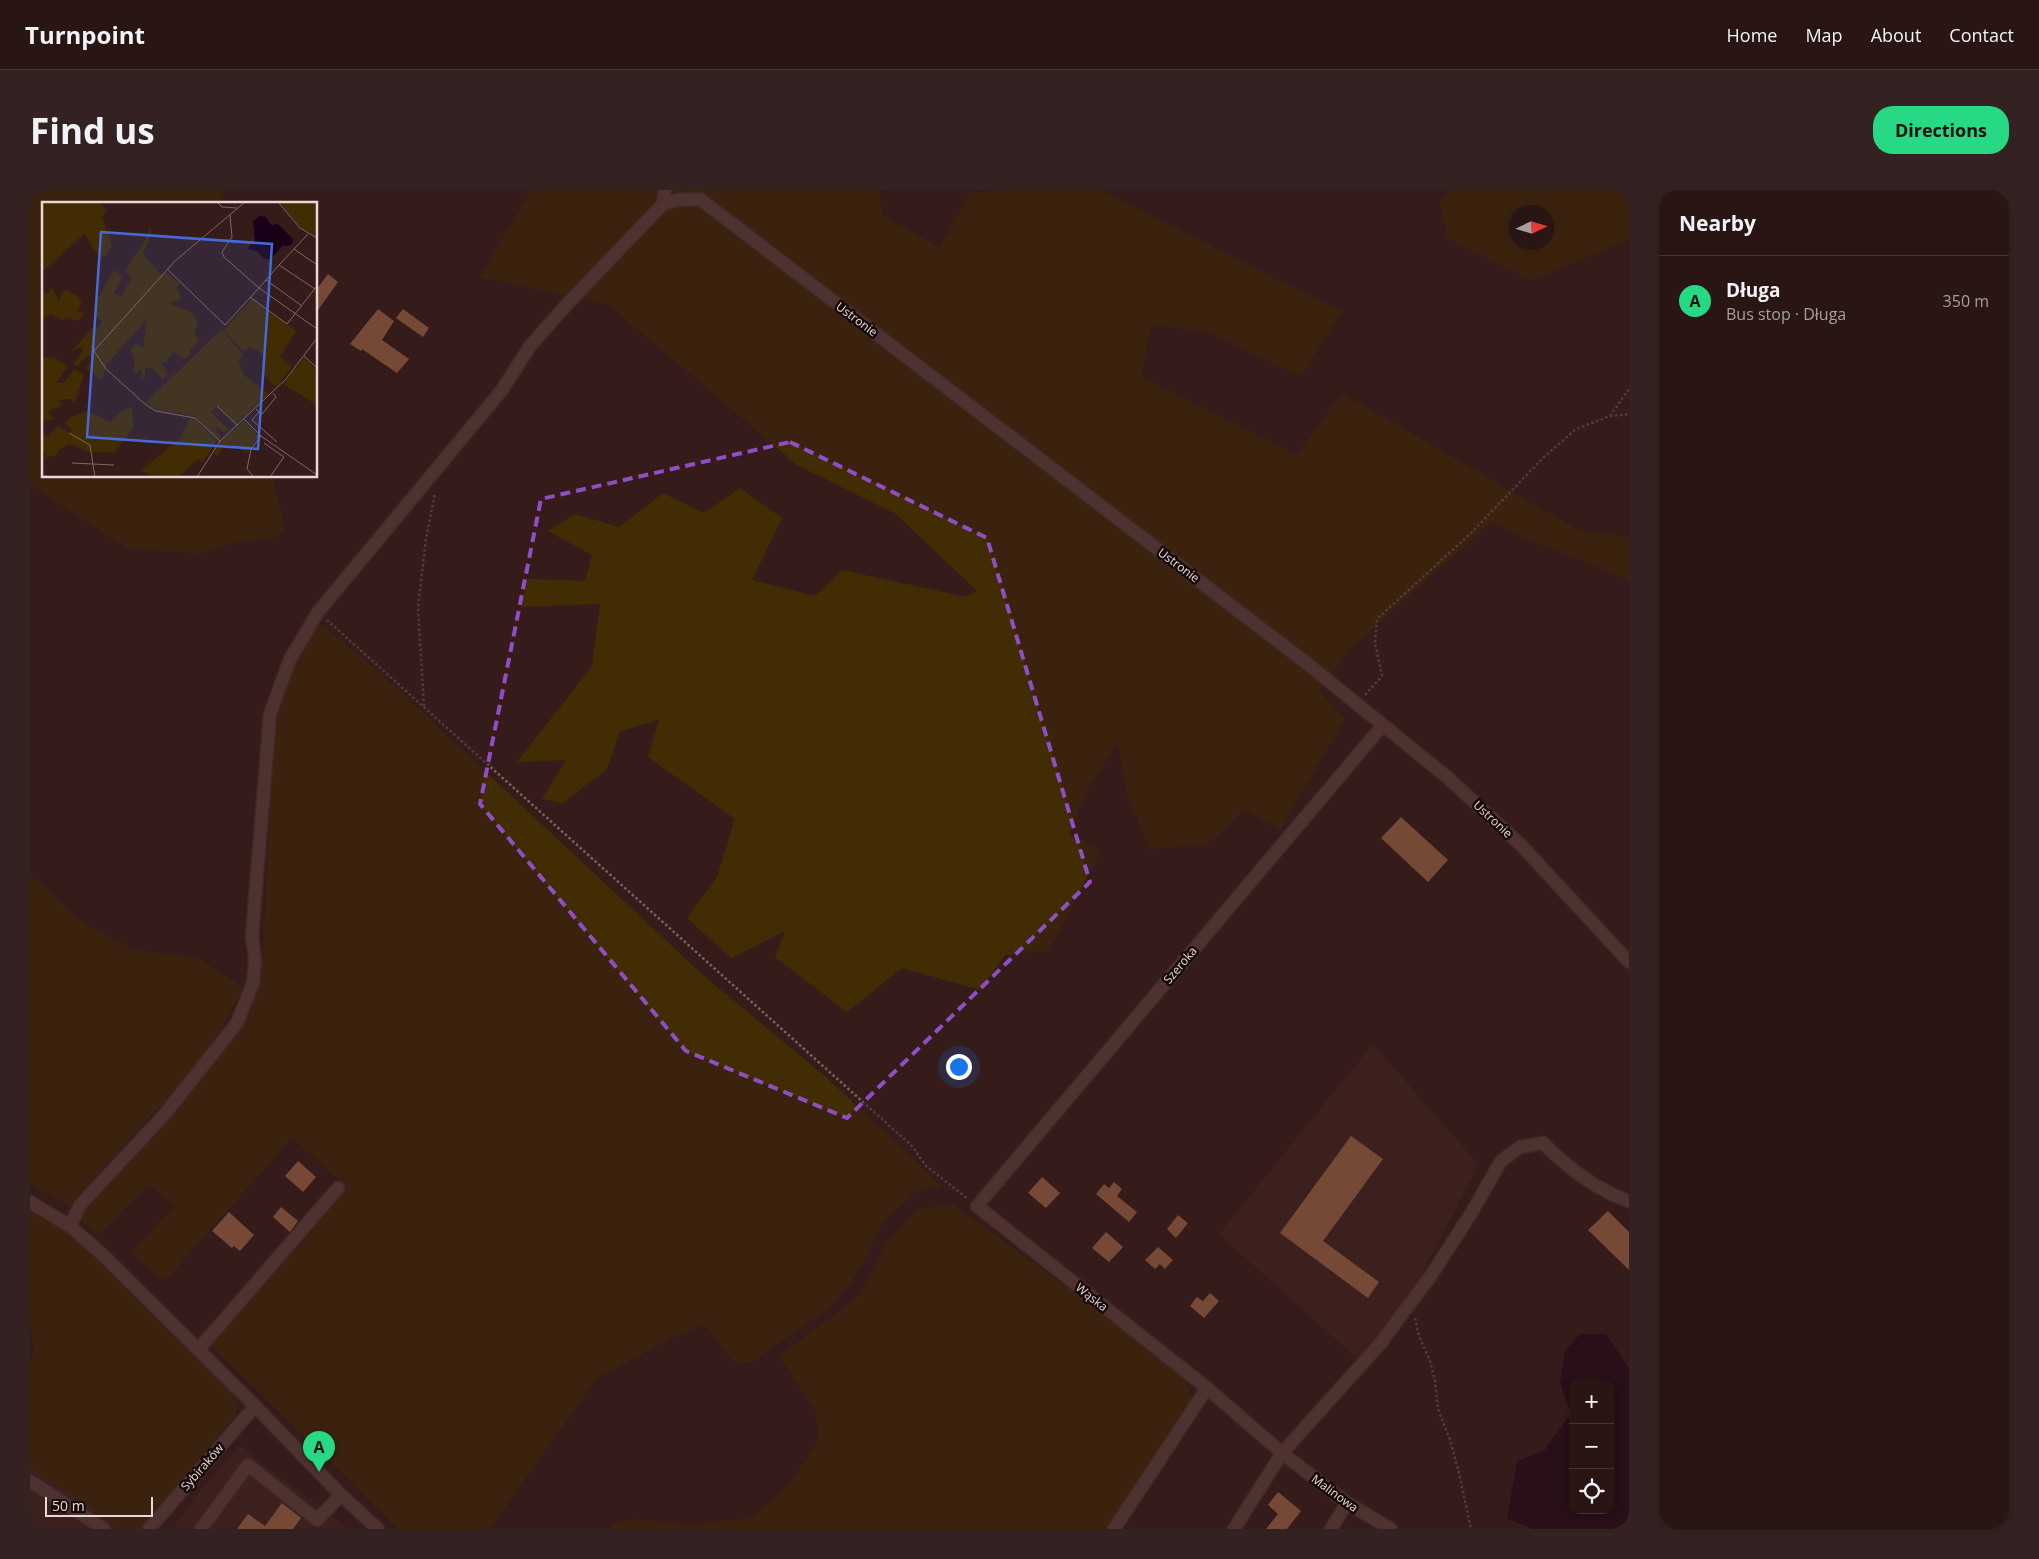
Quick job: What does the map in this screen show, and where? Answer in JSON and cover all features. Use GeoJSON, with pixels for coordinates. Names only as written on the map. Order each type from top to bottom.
{"type":"FeatureCollection","features":[{"type":"Feature","properties":{"kind":"street"},"geometry":{"type":"LineString","coordinates":[[70,1226],[80,1205],[164,1115],[237,1023],[253,983],[256,960],[252,936],[270,714],[290,659],[318,612],[502,390],[530,346],[570,300],[663,204],[665,190]]}},
{"type":"Feature","properties":{"kind":"street","name":"Ustronie"},"geometry":{"type":"LineString","coordinates":[[663,204],[678,200],[700,199],[1309,665],[1447,777],[1521,845],[1629,962]]}},
{"type":"Feature","properties":{"kind":"street","name":"Szeroka"},"geometry":{"type":"LineString","coordinates":[[977,1206],[1383,725]]}},
{"type":"Feature","properties":{"kind":"street"},"geometry":{"type":"LineString","coordinates":[[1234,1529],[1282,1453],[1380,1344],[1411,1302],[1461,1228],[1502,1160],[1520,1147],[1543,1143],[1568,1168],[1616,1196],[1629,1201]]}},
{"type":"Feature","properties":{"kind":"street"},"geometry":{"type":"LineString","coordinates":[[198,1350],[338,1188]]}},
{"type":"Feature","properties":{"kind":"street"},"geometry":{"type":"LineString","coordinates":[[30,1202],[70,1226],[104,1256],[255,1406],[341,1495],[378,1529]]}},
{"type":"Feature","properties":{"kind":"street","name":"Wąska"},"geometry":{"type":"LineString","coordinates":[[977,1206],[1207,1388],[1282,1453]]}},
{"type":"Feature","properties":{"kind":"street"},"geometry":{"type":"LineString","coordinates":[[1114,1529],[1207,1388]]}},
{"type":"Feature","properties":{"kind":"street","name":"Sybiraków"},"geometry":{"type":"LineString","coordinates":[[149,1529],[255,1406]]}},
{"type":"Feature","properties":{"kind":"street","name":"Malinowa"},"geometry":{"type":"LineString","coordinates":[[1282,1453],[1347,1503],[1391,1529]]}},
{"type":"Feature","properties":{"kind":"street"},"geometry":{"type":"LineString","coordinates":[[201,1529],[248,1465],[314,1524],[341,1495]]}},
{"type":"Feature","properties":{"kind":"street"},"geometry":{"type":"LineString","coordinates":[[30,1481],[104,1529]]}},
{"type":"Feature","properties":{"kind":"street"},"geometry":{"type":"LineString","coordinates":[[1331,1529],[1347,1503]]}},
{"type":"Feature","properties":{"kind":"path"},"geometry":{"type":"LineString","coordinates":[[1610,416],[1629,389]]}},
{"type":"Feature","properties":{"kind":"path"},"geometry":{"type":"LineString","coordinates":[[1358,704],[1382,676],[1375,644],[1377,619],[1471,533],[1543,458],[1576,429],[1610,416],[1629,414]]}},
{"type":"Feature","properties":{"kind":"path"},"geometry":{"type":"LineString","coordinates":[[424,707],[418,607],[426,539],[435,493]]}},
{"type":"Feature","properties":{"kind":"path"},"geometry":{"type":"LineString","coordinates":[[318,612],[913,1147],[925,1165],[977,1206]]}},
{"type":"Feature","properties":{"kind":"path"},"geometry":{"type":"LineString","coordinates":[[1411,1302],[1419,1336],[1430,1361],[1435,1381],[1438,1409],[1450,1440],[1458,1469],[1471,1529]]}},
{"type":"Feature","properties":{"kind":"highlighted area"},"geometry":{"type":"Polygon","coordinates":[[[790,442],[987,538],[1090,882],[847,1118],[686,1051],[480,804],[541,499],[790,442]]]}},
{"type":"Feature","properties":{"kind":"shaded area"},"geometry":{"type":"Polygon","coordinates":[[[30,190],[226,190],[220,202],[42,202],[42,478],[272,478],[285,528],[274,538],[231,543],[203,554],[127,548],[30,484],[30,190]]]}},
{"type":"Feature","properties":{"kind":"shaded area"},"geometry":{"type":"Polygon","coordinates":[[[531,190],[880,190],[881,214],[940,248],[970,193],[1008,190],[1101,190],[1342,312],[1301,376],[1204,331],[1151,325],[1141,377],[1297,455],[1342,393],[1580,531],[1629,537],[1629,580],[1490,523],[1351,648],[1319,691],[1345,718],[1280,830],[1245,810],[1208,844],[1150,849],[1126,791],[1118,742],[1087,790],[1069,834],[1101,850],[1049,951],[1005,955],[980,990],[902,968],[847,1012],[775,957],[785,931],[731,958],[687,918],[717,877],[735,819],[648,757],[659,720],[620,731],[607,769],[563,803],[542,799],[566,760],[517,762],[592,666],[600,604],[521,607],[528,579],[585,581],[592,555],[548,531],[575,514],[619,527],[663,493],[704,513],[740,488],[782,518],[752,580],[815,596],[842,570],[966,597],[977,591],[896,514],[797,465],[608,304],[480,277],[531,190]]]}},
{"type":"Feature","properties":{"kind":"shaded area"},"geometry":{"type":"Polygon","coordinates":[[[1451,190],[1629,190],[1629,240],[1531,280],[1447,238],[1440,202],[1451,190]]]}},
{"type":"Feature","properties":{"kind":"shaded area"},"geometry":{"type":"Polygon","coordinates":[[[314,624],[326,627],[394,686],[704,976],[827,1078],[942,1186],[917,1191],[884,1220],[849,1286],[829,1308],[751,1363],[733,1361],[704,1324],[674,1337],[596,1379],[490,1529],[399,1529],[211,1345],[348,1188],[292,1138],[165,1281],[131,1253],[175,1206],[149,1184],[99,1235],[78,1217],[171,1116],[222,1051],[250,1011],[262,970],[274,731],[289,679],[314,624]]]}},
{"type":"Feature","properties":{"kind":"shaded area"},"geometry":{"type":"Polygon","coordinates":[[[30,874],[82,922],[135,950],[197,957],[244,988],[203,1059],[69,1205],[30,1184],[30,874]]]}},
{"type":"Feature","properties":{"kind":"shaded area"},"geometry":{"type":"Polygon","coordinates":[[[1373,1044],[1479,1165],[1406,1303],[1359,1360],[1219,1234],[1373,1044]]]}},
{"type":"Feature","properties":{"kind":"shaded area"},"geometry":{"type":"Polygon","coordinates":[[[952,1204],[1112,1320],[1186,1381],[1192,1402],[1108,1529],[611,1529],[614,1524],[634,1519],[691,1525],[752,1518],[789,1485],[818,1442],[816,1413],[779,1355],[834,1316],[861,1293],[887,1242],[917,1210],[952,1204]]]}},
{"type":"Feature","properties":{"kind":"shaded area"},"geometry":{"type":"Polygon","coordinates":[[[30,1209],[59,1225],[87,1249],[231,1390],[237,1404],[235,1415],[143,1529],[123,1529],[30,1467],[30,1361],[34,1352],[30,1322],[30,1209]]]}},
{"type":"Feature","properties":{"kind":"shaded area"},"geometry":{"type":"Polygon","coordinates":[[[1580,1334],[1606,1334],[1629,1368],[1629,1529],[1534,1529],[1507,1519],[1517,1461],[1544,1451],[1569,1416],[1569,1514],[1614,1514],[1614,1379],[1569,1379],[1569,1408],[1560,1383],[1565,1351],[1580,1334]]]}},
{"type":"Feature","properties":{"kind":"shaded area"},"geometry":{"type":"Polygon","coordinates":[[[240,1445],[349,1529],[173,1529],[194,1498],[240,1445]]]}},
{"type":"Feature","properties":{"kind":"shaded area"},"geometry":{"type":"Polygon","coordinates":[[[30,1467],[123,1529],[30,1529],[30,1467]]]}},
{"type":"Feature","properties":{"kind":"building"},"geometry":{"type":"Polygon","coordinates":[[[328,274],[338,282],[318,310],[318,287],[328,274]]]}},
{"type":"Feature","properties":{"kind":"building"},"geometry":{"type":"Polygon","coordinates":[[[378,309],[394,321],[382,340],[409,359],[397,373],[362,349],[361,351],[350,344],[378,309]]]}},
{"type":"Feature","properties":{"kind":"building"},"geometry":{"type":"Polygon","coordinates":[[[403,309],[429,328],[423,337],[396,318],[403,309]]]}},
{"type":"Feature","properties":{"kind":"building"},"geometry":{"type":"Polygon","coordinates":[[[1401,817],[1448,860],[1428,882],[1381,838],[1401,817]]]}},
{"type":"Feature","properties":{"kind":"building"},"geometry":{"type":"Polygon","coordinates":[[[1351,1136],[1383,1159],[1323,1241],[1379,1282],[1368,1298],[1280,1233],[1351,1136]]]}},
{"type":"Feature","properties":{"kind":"building"},"geometry":{"type":"Polygon","coordinates":[[[298,1161],[316,1177],[303,1192],[285,1176],[298,1161]]]}},
{"type":"Feature","properties":{"kind":"building"},"geometry":{"type":"Polygon","coordinates":[[[1042,1177],[1060,1193],[1046,1208],[1028,1193],[1042,1177]]]}},
{"type":"Feature","properties":{"kind":"building"},"geometry":{"type":"Polygon","coordinates":[[[1114,1182],[1122,1189],[1117,1196],[1137,1212],[1129,1222],[1096,1194],[1104,1184],[1109,1188],[1114,1182]]]}},
{"type":"Feature","properties":{"kind":"building"},"geometry":{"type":"Polygon","coordinates":[[[281,1207],[298,1221],[290,1232],[273,1217],[281,1207]]]}},
{"type":"Feature","properties":{"kind":"building"},"geometry":{"type":"Polygon","coordinates":[[[1608,1211],[1629,1232],[1629,1270],[1588,1230],[1608,1211]]]}},
{"type":"Feature","properties":{"kind":"building"},"geometry":{"type":"Polygon","coordinates":[[[229,1212],[254,1235],[240,1251],[234,1246],[232,1248],[212,1231],[229,1212]]]}},
{"type":"Feature","properties":{"kind":"building"},"geometry":{"type":"Polygon","coordinates":[[[1178,1215],[1188,1223],[1176,1238],[1167,1229],[1178,1215]]]}},
{"type":"Feature","properties":{"kind":"building"},"geometry":{"type":"Polygon","coordinates":[[[1106,1232],[1123,1247],[1109,1262],[1092,1248],[1106,1232]]]}},
{"type":"Feature","properties":{"kind":"building"},"geometry":{"type":"Polygon","coordinates":[[[1158,1247],[1173,1260],[1165,1269],[1160,1264],[1155,1269],[1145,1260],[1158,1247]]]}},
{"type":"Feature","properties":{"kind":"building"},"geometry":{"type":"Polygon","coordinates":[[[1210,1293],[1219,1301],[1204,1318],[1190,1306],[1197,1297],[1203,1301],[1210,1293]]]}},
{"type":"Feature","properties":{"kind":"building"},"geometry":{"type":"Polygon","coordinates":[[[1278,1492],[1301,1511],[1287,1529],[1266,1529],[1278,1514],[1268,1505],[1278,1492]]]}},
{"type":"Feature","properties":{"kind":"building"},"geometry":{"type":"Polygon","coordinates":[[[282,1503],[301,1518],[293,1529],[237,1529],[248,1514],[265,1526],[282,1503]]]}},
{"type":"Feature","properties":{"kind":"place","name":"Długa"},"geometry":{"type":"Point","coordinates":[319,1472]}}]}
